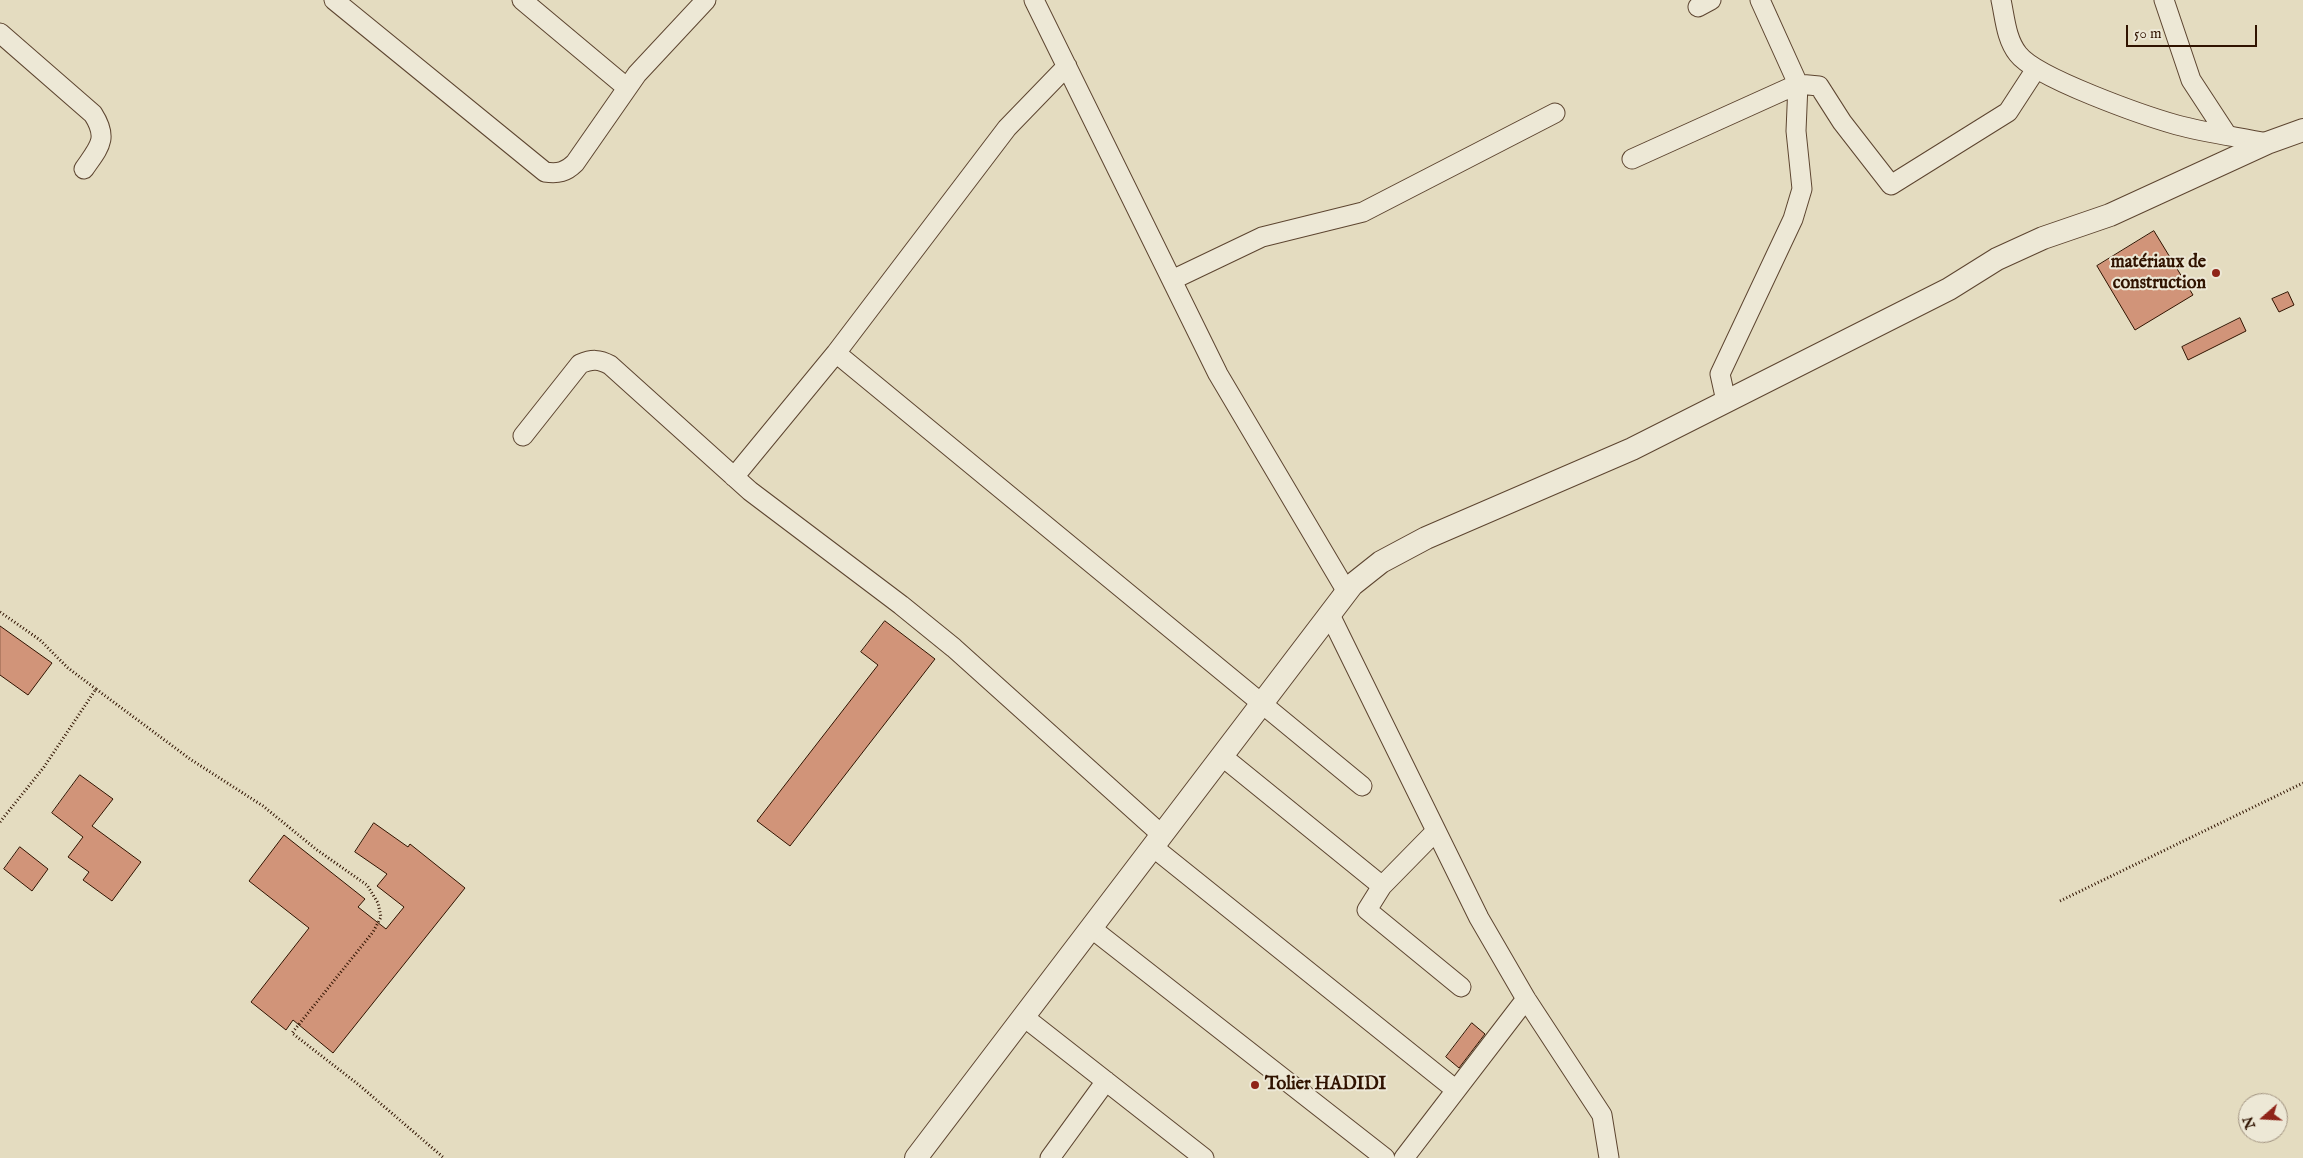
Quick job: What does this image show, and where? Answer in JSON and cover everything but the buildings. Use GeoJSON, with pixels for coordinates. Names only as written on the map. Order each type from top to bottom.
{"type":"FeatureCollection","features":[{"type":"Feature","properties":{"kind":"street"},"geometry":{"type":"LineString","coordinates":[[334,0],[545,172],[562,172],[575,163],[626,87],[706,0]]}},
{"type":"Feature","properties":{"kind":"street"},"geometry":{"type":"LineString","coordinates":[[522,0],[626,87]]}},
{"type":"Feature","properties":{"kind":"street"},"geometry":{"type":"LineString","coordinates":[[1034,0],[1218,374],[1347,592]]}},
{"type":"Feature","properties":{"kind":"street"},"geometry":{"type":"LineString","coordinates":[[1726,401],[1720,374],[1793,219],[1802,189],[1796,131],[1798,84],[1760,0]]}},
{"type":"Feature","properties":{"kind":"street"},"geometry":{"type":"LineString","coordinates":[[2001,0],[2010,42],[2019,56],[2036,69],[2073,88],[2177,125],[2267,143]]}},
{"type":"Feature","properties":{"kind":"street"},"geometry":{"type":"LineString","coordinates":[[2164,0],[2191,80],[2227,135]]}},
{"type":"Feature","properties":{"kind":"street"},"geometry":{"type":"LineString","coordinates":[[0,33],[93,114],[100,124],[102,144],[84,169]]}},
{"type":"Feature","properties":{"kind":"street"},"geometry":{"type":"LineString","coordinates":[[734,477],[836,353],[1007,128],[1067,66]]}},
{"type":"Feature","properties":{"kind":"street"},"geometry":{"type":"LineString","coordinates":[[1632,159],[1798,84],[1819,86],[1842,122],[1891,186],[2008,112],[2036,69]]}},
{"type":"Feature","properties":{"kind":"street"},"geometry":{"type":"LineString","coordinates":[[1172,280],[1262,237],[1363,212],[1555,113]]}},
{"type":"Feature","properties":{"kind":"street"},"geometry":{"type":"LineString","coordinates":[[916,1158],[1352,585],[1381,562],[1426,538],[1632,449],[1949,289],[1997,259],[2043,238],[2110,215],[2267,143],[2303,130]]}},
{"type":"Feature","properties":{"kind":"street"},"geometry":{"type":"LineString","coordinates":[[836,353],[1362,786]]}},
{"type":"Feature","properties":{"kind":"street"},"geometry":{"type":"LineString","coordinates":[[523,436],[580,364],[590,360],[601,360],[610,365],[734,477],[768,505],[901,605],[954,648],[1158,841],[1456,1090]]}},
{"type":"Feature","properties":{"kind":"street"},"geometry":{"type":"LineString","coordinates":[[1330,615],[1479,918],[1526,998],[1602,1114],[1609,1158]]}},
{"type":"Feature","properties":{"kind":"street"},"geometry":{"type":"LineString","coordinates":[[1223,757],[1382,886]]}},
{"type":"Feature","properties":{"kind":"street"},"geometry":{"type":"LineString","coordinates":[[1436,830],[1382,886],[1367,910],[1461,987]]}},
{"type":"Feature","properties":{"kind":"street"},"geometry":{"type":"LineString","coordinates":[[1091,928],[1385,1158]]}},
{"type":"Feature","properties":{"kind":"street"},"geometry":{"type":"LineString","coordinates":[[1404,1158],[1526,998]]}},
{"type":"Feature","properties":{"kind":"street"},"geometry":{"type":"LineString","coordinates":[[1024,1016],[1204,1158]]}},
{"type":"Feature","properties":{"kind":"street"},"geometry":{"type":"LineString","coordinates":[[1050,1158],[1106,1081]]}},
{"type":"Feature","properties":{"kind":"path"},"geometry":{"type":"LineString","coordinates":[[0,612],[40,640],[68,668],[190,759],[263,806],[310,845],[367,885],[378,903],[381,917],[373,932],[292,1033],[359,1085],[444,1158]]}},
{"type":"Feature","properties":{"kind":"path"},"geometry":{"type":"LineString","coordinates":[[0,822],[44,767],[96,689]]}},
{"type":"Feature","properties":{"kind":"path"},"geometry":{"type":"LineString","coordinates":[[2060,901],[2303,783]]}},
{"type":"Feature","properties":{"kind":"place","name":"matériaux de construction"},"geometry":{"type":"Point","coordinates":[2216,273]}},
{"type":"Feature","properties":{"kind":"place","name":"Tolier HADIDI"},"geometry":{"type":"Point","coordinates":[1255,1085]}}]}
